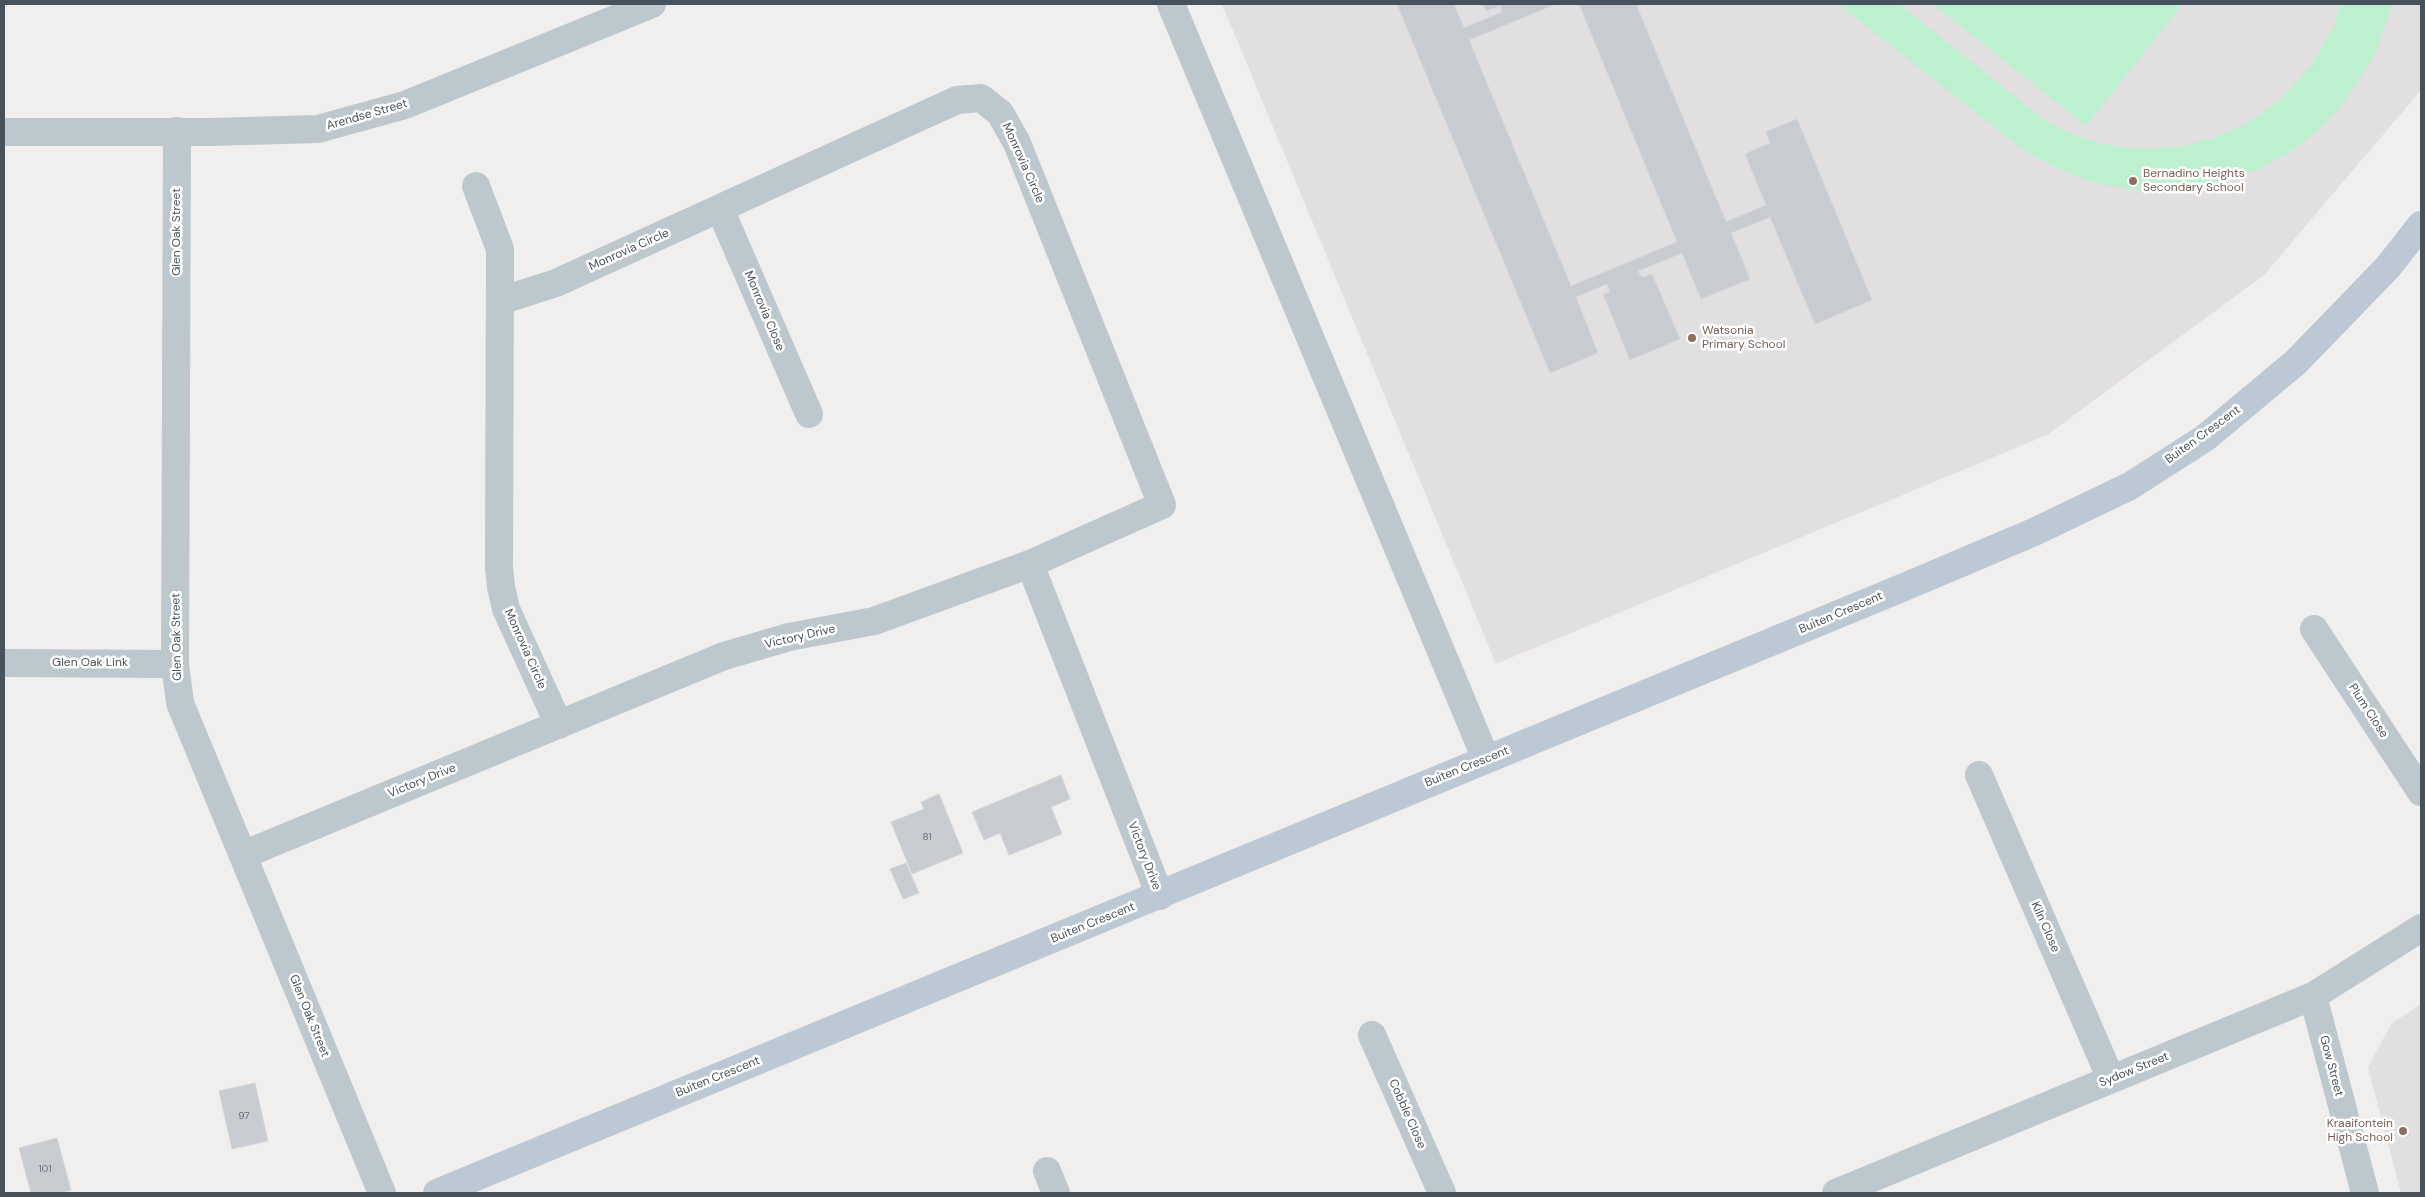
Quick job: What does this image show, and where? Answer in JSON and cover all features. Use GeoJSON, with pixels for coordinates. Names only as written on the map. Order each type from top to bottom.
{"type":"FeatureCollection","features":[{"type":"Feature","properties":{"kind":"street","name":"Arendse Street"},"geometry":{"type":"LineString","coordinates":[[4,132],[288,131],[318,129],[347,123],[405,105],[652,4]]}},
{"type":"Feature","properties":{"kind":"street"},"geometry":{"type":"LineString","coordinates":[[1171,4],[1486,759]]}},
{"type":"Feature","properties":{"kind":"street","name":"Monrovia Circle"},"geometry":{"type":"LineString","coordinates":[[500,301],[556,283],[958,100],[981,98],[1000,113],[1017,143],[1162,505],[1030,564]]}},
{"type":"Feature","properties":{"kind":"street","name":"Glen Oak Street"},"geometry":{"type":"LineString","coordinates":[[177,131],[175,664],[180,703],[382,1193]]}},
{"type":"Feature","properties":{"kind":"street","name":"Monrovia Circle"},"geometry":{"type":"LineString","coordinates":[[476,186],[500,249],[498,568],[506,609],[559,725]]}},
{"type":"Feature","properties":{"kind":"street","name":"Monrovia Close"},"geometry":{"type":"LineString","coordinates":[[720,209],[808,414]]}},
{"type":"Feature","properties":{"kind":"street","name":"Buiten Crescent"},"geometry":{"type":"LineString","coordinates":[[437,1193],[1160,896],[2034,532],[2130,486],[2204,438],[2296,362],[2388,267],[2421,225]]}},
{"type":"Feature","properties":{"kind":"street","name":"Victory Drive"},"geometry":{"type":"LineString","coordinates":[[244,855],[724,656],[789,637],[874,621],[1030,564],[1160,896]]}},
{"type":"Feature","properties":{"kind":"street","name":"Plum Close"},"geometry":{"type":"LineString","coordinates":[[2314,629],[2421,792]]}},
{"type":"Feature","properties":{"kind":"street","name":"Glen Oak Link"},"geometry":{"type":"LineString","coordinates":[[4,662],[175,664]]}},
{"type":"Feature","properties":{"kind":"street","name":"Kiln Close"},"geometry":{"type":"LineString","coordinates":[[1979,775],[2111,1079]]}},
{"type":"Feature","properties":{"kind":"street","name":"Sydow Street"},"geometry":{"type":"LineString","coordinates":[[1836,1193],[2313,996],[2421,928]]}},
{"type":"Feature","properties":{"kind":"street","name":"Gow Street"},"geometry":{"type":"LineString","coordinates":[[2313,996],[2365,1193]]}},
{"type":"Feature","properties":{"kind":"street","name":"Cobble Close"},"geometry":{"type":"LineString","coordinates":[[1372,1035],[1442,1193]]}},
{"type":"Feature","properties":{"kind":"shaded area","name":"Watsonia Primary School"},"geometry":{"type":"Polygon","coordinates":[[[1222,4],[2421,4],[2421,90],[2264,275],[2047,435],[1496,664],[1222,4]]]}},
{"type":"Feature","properties":{"kind":"shaded area","name":"Kraaifontein High School"},"geometry":{"type":"Polygon","coordinates":[[[2421,1004],[2421,1193],[2401,1193],[2368,1068],[2391,1024],[2421,1004]]]}},
{"type":"Feature","properties":{"kind":"green space"},"geometry":{"type":"Polygon","coordinates":[[[1838,4],[1899,4],[2039,116],[2065,131],[2095,142],[2126,148],[2149,149],[2179,147],[2213,138],[2246,124],[2279,101],[2311,66],[2334,26],[2340,4],[2392,4],[2378,46],[2366,69],[2340,108],[2317,131],[2297,147],[2259,169],[2230,180],[2197,188],[2160,192],[2094,183],[2065,172],[2039,159],[2018,146],[1838,4]]]}},
{"type":"Feature","properties":{"kind":"green space"},"geometry":{"type":"Polygon","coordinates":[[[1933,4],[2183,4],[2086,126],[1933,4]]]}},
{"type":"Feature","properties":{"kind":"building"},"geometry":{"type":"Polygon","coordinates":[[[1397,4],[1454,4],[1464,28],[1502,12],[1500,6],[1486,11],[1483,4],[1556,4],[1469,40],[1571,286],[1677,242],[1579,4],[1636,4],[1726,222],[1766,205],[1745,154],[1770,143],[1766,132],[1797,119],[1872,300],[1815,324],[1770,217],[1731,233],[1750,279],[1701,299],[1682,253],[1638,271],[1642,278],[1652,274],[1680,339],[1630,360],[1603,294],[1610,292],[1607,284],[1576,297],[1598,353],[1550,373],[1397,4]]]}},
{"type":"Feature","properties":{"kind":"building"},"geometry":{"type":"Polygon","coordinates":[[[1061,775],[1070,799],[1051,807],[1062,834],[1009,855],[1000,833],[984,840],[972,812],[1061,775]]]}},
{"type":"Feature","properties":{"kind":"building"},"geometry":{"type":"Polygon","coordinates":[[[939,794],[963,853],[912,874],[891,822],[924,809],[921,802],[939,794]]]}},
{"type":"Feature","properties":{"kind":"building"},"geometry":{"type":"Polygon","coordinates":[[[906,863],[919,893],[903,899],[890,869],[906,863]]]}},
{"type":"Feature","properties":{"kind":"building"},"geometry":{"type":"Polygon","coordinates":[[[255,1083],[268,1141],[232,1149],[219,1091],[255,1083]]]}},
{"type":"Feature","properties":{"kind":"building"},"geometry":{"type":"Polygon","coordinates":[[[57,1138],[71,1190],[60,1193],[31,1193],[19,1148],[57,1138]]]}},
{"type":"Feature","properties":{"kind":"place","name":"Bernadino Heights Secondary School"},"geometry":{"type":"Point","coordinates":[2133,181]}},
{"type":"Feature","properties":{"kind":"place","name":"Watsonia Primary School"},"geometry":{"type":"Point","coordinates":[1692,338]}},
{"type":"Feature","properties":{"kind":"place","name":"Kraaifontein High School"},"geometry":{"type":"Point","coordinates":[2403,1131]}}]}
